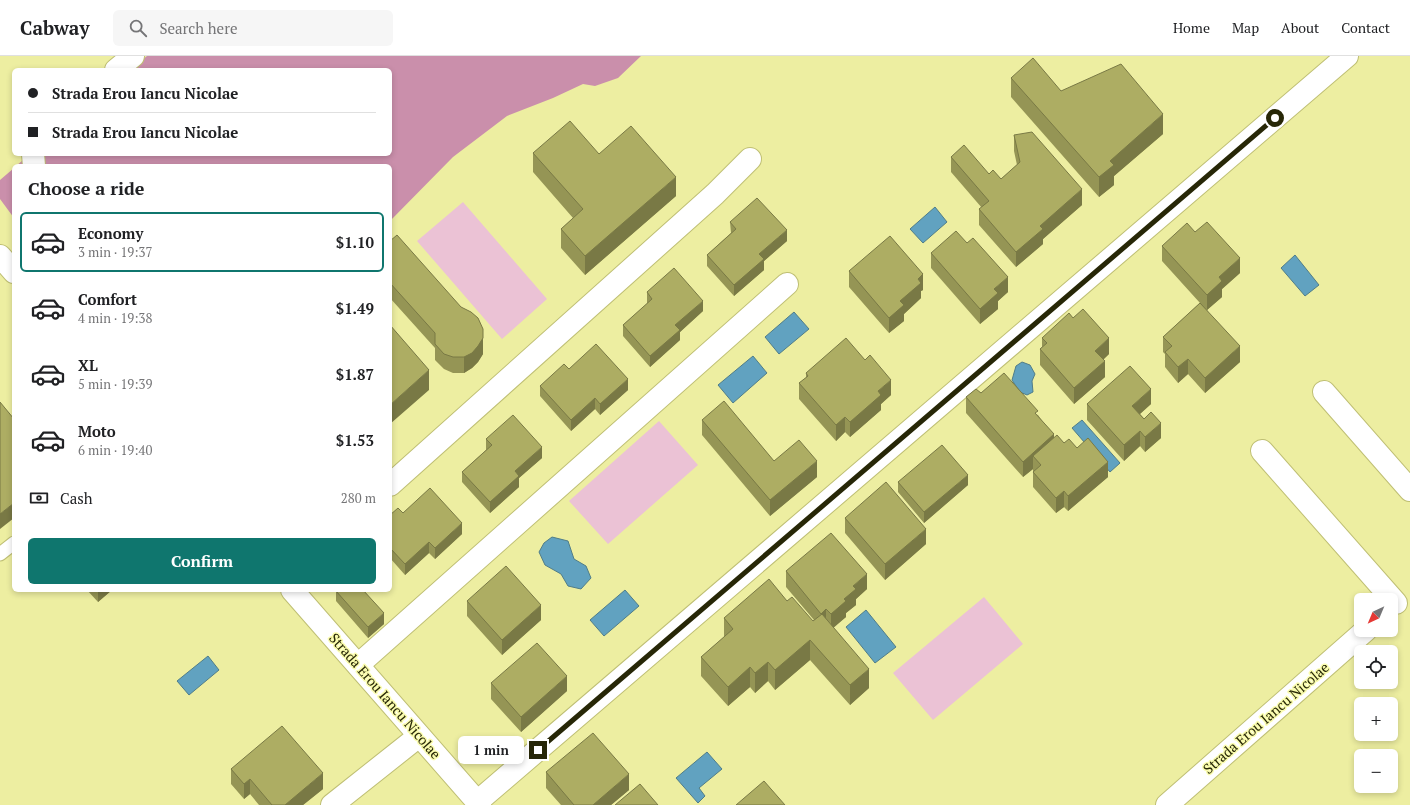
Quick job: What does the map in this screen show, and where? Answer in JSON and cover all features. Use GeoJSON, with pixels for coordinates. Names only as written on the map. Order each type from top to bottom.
{"type":"FeatureCollection","features":[{"type":"Feature","properties":{"kind":"street"},"geometry":{"type":"LineString","coordinates":[[118,68],[133,56]]}},
{"type":"Feature","properties":{"kind":"street","name":"Strada Erou Iancu Nicolae"},"geometry":{"type":"LineString","coordinates":[[294,592],[479,804],[1347,56]]}},
{"type":"Feature","properties":{"kind":"street"},"geometry":{"type":"LineString","coordinates":[[392,482],[715,194],[750,159]]}},
{"type":"Feature","properties":{"kind":"street"},"geometry":{"type":"LineString","coordinates":[[0,256],[12,270]]}},
{"type":"Feature","properties":{"kind":"street"},"geometry":{"type":"LineString","coordinates":[[358,665],[787,284]]}},
{"type":"Feature","properties":{"kind":"street"},"geometry":{"type":"LineString","coordinates":[[1324,392],[1410,490]]}},
{"type":"Feature","properties":{"kind":"street"},"geometry":{"type":"LineString","coordinates":[[1262,451],[1399,601]]}},
{"type":"Feature","properties":{"kind":"street","name":"Strada Erou Iancu Nicolae"},"geometry":{"type":"LineString","coordinates":[[1167,805],[1358,637]]}},
{"type":"Feature","properties":{"kind":"street"},"geometry":{"type":"LineString","coordinates":[[332,805],[419,736]]}},
{"type":"Feature","properties":{"kind":"lane"},"geometry":{"type":"LineString","coordinates":[[0,554],[12,545]]}},
{"type":"Feature","properties":{"kind":"shaded area"},"geometry":{"type":"Polygon","coordinates":[[[147,56],[641,56],[618,78],[595,86],[583,84],[553,98],[507,116],[453,157],[392,219],[392,164],[18,164],[28,156],[392,156],[392,68],[132,68],[147,56]]]}},
{"type":"Feature","properties":{"kind":"shaded area"},"geometry":{"type":"Polygon","coordinates":[[[12,170],[12,215],[0,199],[0,180],[12,170]]]}},
{"type":"Feature","properties":{"kind":"shaded area"},"geometry":{"type":"Polygon","coordinates":[[[463,202],[547,299],[502,339],[417,241],[463,202]]]}},
{"type":"Feature","properties":{"kind":"shaded area"},"geometry":{"type":"Polygon","coordinates":[[[659,421],[698,465],[608,544],[569,501],[659,421]]]}},
{"type":"Feature","properties":{"kind":"shaded area"},"geometry":{"type":"Polygon","coordinates":[[[984,597],[1023,644],[933,720],[893,673],[984,597]]]}},
{"type":"Feature","properties":{"kind":"water"},"geometry":{"type":"Polygon","coordinates":[[[935,207],[947,222],[923,243],[910,229],[935,207]]]}},
{"type":"Feature","properties":{"kind":"water"},"geometry":{"type":"Polygon","coordinates":[[[1295,255],[1319,285],[1305,296],[1281,268],[1295,255]]]}},
{"type":"Feature","properties":{"kind":"water"},"geometry":{"type":"Polygon","coordinates":[[[794,312],[809,329],[779,354],[765,337],[794,312]]]}},
{"type":"Feature","properties":{"kind":"water"},"geometry":{"type":"Polygon","coordinates":[[[753,356],[767,373],[733,403],[718,385],[753,356]]]}},
{"type":"Feature","properties":{"kind":"water"},"geometry":{"type":"Polygon","coordinates":[[[1022,362],[1030,365],[1035,374],[1032,381],[1033,392],[1027,395],[1020,392],[1012,380],[1016,366],[1022,362]]]}},
{"type":"Feature","properties":{"kind":"water"},"geometry":{"type":"Polygon","coordinates":[[[1082,420],[1120,463],[1110,472],[1072,428],[1082,420]]]}},
{"type":"Feature","properties":{"kind":"water"},"geometry":{"type":"Polygon","coordinates":[[[552,537],[568,541],[574,559],[586,566],[591,578],[581,589],[568,586],[561,574],[545,565],[539,552],[544,543],[552,537]]]}},
{"type":"Feature","properties":{"kind":"water"},"geometry":{"type":"Polygon","coordinates":[[[625,590],[639,606],[604,636],[590,620],[625,590]]]}},
{"type":"Feature","properties":{"kind":"water"},"geometry":{"type":"Polygon","coordinates":[[[866,610],[896,647],[875,663],[846,627],[866,610]]]}},
{"type":"Feature","properties":{"kind":"water"},"geometry":{"type":"Polygon","coordinates":[[[208,656],[219,670],[189,695],[177,681],[208,656]]]}},
{"type":"Feature","properties":{"kind":"water"},"geometry":{"type":"Polygon","coordinates":[[[707,752],[722,769],[699,788],[705,796],[698,803],[676,778],[707,752]]]}},
{"type":"Feature","properties":{"kind":"building"},"geometry":{"type":"Polygon","coordinates":[[[1033,58],[1061,91],[1121,64],[1163,114],[1110,161],[1114,165],[1099,177],[1011,78],[1033,58]]]}},
{"type":"Feature","properties":{"kind":"building"},"geometry":{"type":"Polygon","coordinates":[[[570,121],[599,154],[631,126],[676,177],[585,256],[561,229],[583,209],[533,153],[570,121]]]}},
{"type":"Feature","properties":{"kind":"building"},"geometry":{"type":"Polygon","coordinates":[[[1032,132],[1082,189],[1040,226],[1043,229],[1016,252],[979,209],[989,201],[951,157],[964,145],[989,174],[993,170],[1001,179],[1020,162],[1014,135],[1032,132]]]}},
{"type":"Feature","properties":{"kind":"building"},"geometry":{"type":"Polygon","coordinates":[[[757,198],[787,230],[759,254],[764,259],[734,285],[707,255],[736,229],[730,222],[757,198]]]}},
{"type":"Feature","properties":{"kind":"building"},"geometry":{"type":"Polygon","coordinates":[[[1207,222],[1240,258],[1219,277],[1222,281],[1207,295],[1162,246],[1187,223],[1195,232],[1207,222]]]}},
{"type":"Feature","properties":{"kind":"building"},"geometry":{"type":"Polygon","coordinates":[[[956,231],[967,243],[973,238],[1008,277],[994,289],[998,293],[980,309],[931,253],[956,231]]]}},
{"type":"Feature","properties":{"kind":"building"},"geometry":{"type":"Polygon","coordinates":[[[397,235],[461,307],[471,312],[478,318],[483,329],[483,338],[472,353],[464,357],[453,357],[444,354],[435,344],[435,333],[392,285],[392,239],[397,235]]]}},
{"type":"Feature","properties":{"kind":"building"},"geometry":{"type":"Polygon","coordinates":[[[890,236],[923,274],[918,279],[921,283],[900,301],[904,305],[889,318],[849,271],[890,236]]]}},
{"type":"Feature","properties":{"kind":"building"},"geometry":{"type":"Polygon","coordinates":[[[674,268],[703,301],[675,325],[680,330],[650,356],[623,325],[652,299],[647,292],[674,268]]]}},
{"type":"Feature","properties":{"kind":"building"},"geometry":{"type":"Polygon","coordinates":[[[1200,303],[1240,346],[1205,378],[1188,359],[1178,367],[1165,352],[1172,346],[1163,337],[1200,303]]]}},
{"type":"Feature","properties":{"kind":"building"},"geometry":{"type":"Polygon","coordinates":[[[1083,309],[1109,338],[1095,351],[1105,361],[1074,388],[1040,349],[1047,343],[1042,338],[1069,313],[1073,318],[1083,309]]]}},
{"type":"Feature","properties":{"kind":"building"},"geometry":{"type":"Polygon","coordinates":[[[392,327],[429,370],[392,403],[392,327]]]}},
{"type":"Feature","properties":{"kind":"building"},"geometry":{"type":"Polygon","coordinates":[[[846,338],[865,360],[870,355],[891,380],[878,391],[881,395],[850,422],[845,417],[836,425],[799,383],[808,376],[806,373],[846,338]]]}},
{"type":"Feature","properties":{"kind":"building"},"geometry":{"type":"Polygon","coordinates":[[[596,344],[628,379],[600,404],[595,398],[571,420],[540,386],[564,364],[569,369],[596,344]]]}},
{"type":"Feature","properties":{"kind":"building"},"geometry":{"type":"Polygon","coordinates":[[[1130,366],[1151,389],[1132,406],[1144,419],[1151,412],[1161,423],[1145,437],[1140,431],[1124,445],[1087,404],[1130,366]]]}},
{"type":"Feature","properties":{"kind":"building"},"geometry":{"type":"Polygon","coordinates":[[[1004,373],[1038,411],[1035,413],[1054,434],[1023,462],[966,397],[976,389],[981,393],[1004,373]]]}},
{"type":"Feature","properties":{"kind":"building"},"geometry":{"type":"Polygon","coordinates":[[[724,401],[774,461],[799,440],[817,461],[770,500],[702,420],[724,401]]]}},
{"type":"Feature","properties":{"kind":"building"},"geometry":{"type":"Polygon","coordinates":[[[0,402],[12,417],[12,505],[0,514],[0,402]]]}},
{"type":"Feature","properties":{"kind":"building"},"geometry":{"type":"Polygon","coordinates":[[[513,415],[542,447],[515,471],[519,476],[490,502],[462,472],[492,445],[486,439],[513,415]]]}},
{"type":"Feature","properties":{"kind":"building"},"geometry":{"type":"Polygon","coordinates":[[[1057,435],[1064,443],[1069,439],[1077,448],[1088,438],[1108,462],[1068,496],[1064,491],[1056,498],[1033,472],[1041,465],[1033,456],[1057,435]]]}},
{"type":"Feature","properties":{"kind":"building"},"geometry":{"type":"Polygon","coordinates":[[[942,445],[968,475],[924,512],[898,482],[942,445]]]}},
{"type":"Feature","properties":{"kind":"building"},"geometry":{"type":"Polygon","coordinates":[[[886,482],[926,529],[885,564],[845,518],[886,482]]]}},
{"type":"Feature","properties":{"kind":"building"},"geometry":{"type":"Polygon","coordinates":[[[430,488],[462,523],[435,548],[429,542],[405,564],[392,550],[392,513],[398,508],[403,513],[430,488]]]}},
{"type":"Feature","properties":{"kind":"building"},"geometry":{"type":"Polygon","coordinates":[[[831,533],[867,574],[853,586],[856,589],[844,599],[846,601],[831,614],[826,609],[821,614],[786,571],[831,533]]]}},
{"type":"Feature","properties":{"kind":"building"},"geometry":{"type":"Polygon","coordinates":[[[506,566],[541,605],[502,640],[467,601],[506,566]]]}},
{"type":"Feature","properties":{"kind":"building"},"geometry":{"type":"Polygon","coordinates":[[[769,579],[787,601],[792,597],[813,621],[822,614],[869,669],[850,685],[810,640],[775,670],[768,662],[755,673],[750,667],[728,687],[701,657],[733,629],[724,618],[769,579]]]}},
{"type":"Feature","properties":{"kind":"building"},"geometry":{"type":"Polygon","coordinates":[[[337,592],[365,592],[384,613],[368,627],[337,592]]]}},
{"type":"Feature","properties":{"kind":"building"},"geometry":{"type":"Polygon","coordinates":[[[537,643],[567,676],[521,717],[491,683],[537,643]]]}},
{"type":"Feature","properties":{"kind":"building"},"geometry":{"type":"Polygon","coordinates":[[[282,726],[323,773],[285,805],[272,805],[250,779],[244,784],[231,769],[282,726]]]}},
{"type":"Feature","properties":{"kind":"building"},"geometry":{"type":"Polygon","coordinates":[[[593,733],[629,774],[593,805],[574,805],[546,772],[593,733]]]}},
{"type":"Feature","properties":{"kind":"building"},"geometry":{"type":"Polygon","coordinates":[[[764,781],[785,805],[736,805],[764,781]]]}},
{"type":"Feature","properties":{"kind":"building"},"geometry":{"type":"Polygon","coordinates":[[[640,784],[658,805],[615,805],[640,784]]]}},
{"type":"Feature","properties":{"kind":"route"},"geometry":{"type":"LineString","coordinates":[[538,750],[1275,118]]}}]}
